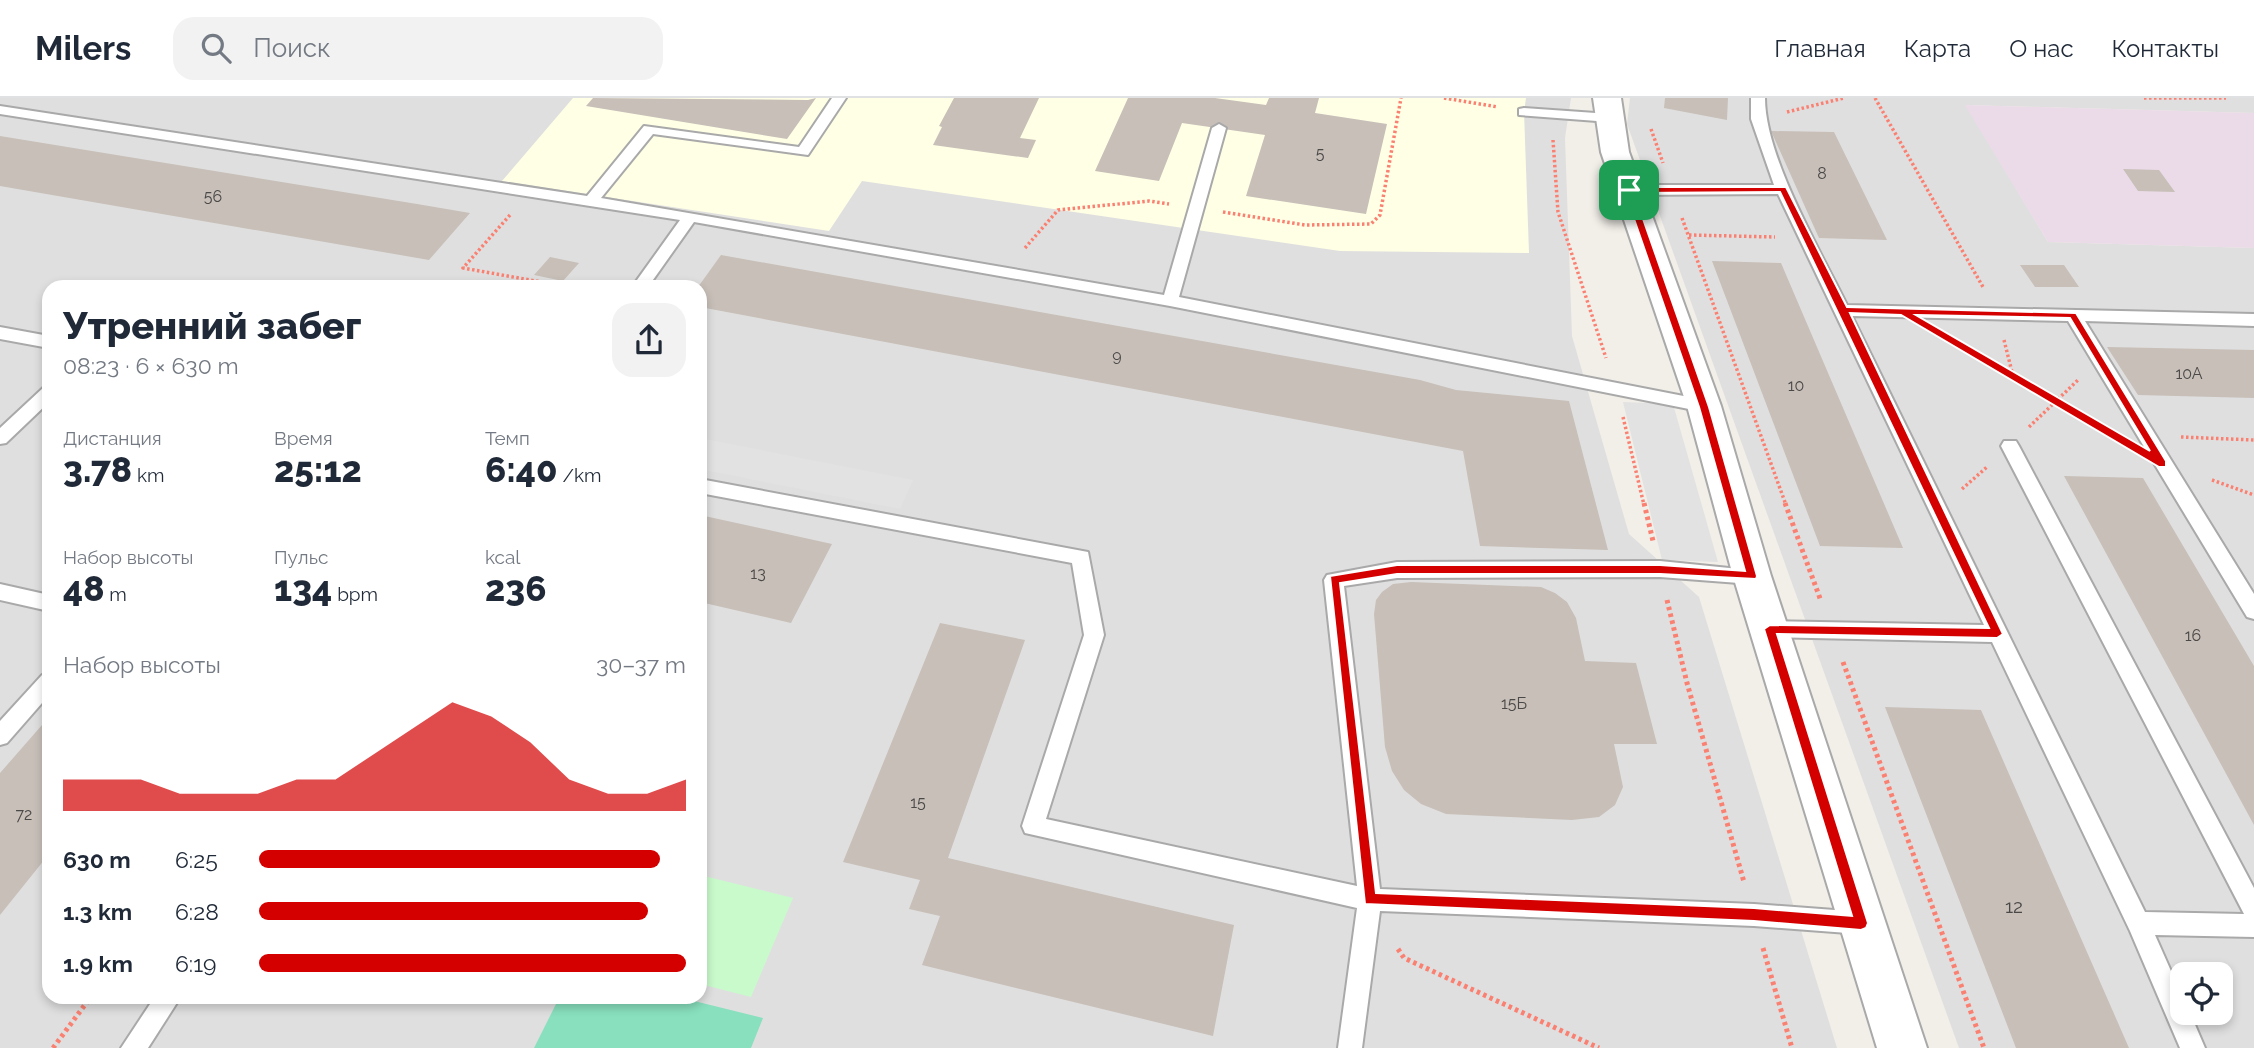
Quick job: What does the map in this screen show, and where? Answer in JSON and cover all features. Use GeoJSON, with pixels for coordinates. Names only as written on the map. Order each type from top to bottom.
{"type":"FeatureCollection","features":[{"type":"Feature","properties":{"kind":"street"},"geometry":{"type":"LineString","coordinates":[[1609,108],[1615,152],[1704,407],[1752,576],[1902,1048]]}},
{"type":"Feature","properties":{"kind":"lane"},"geometry":{"type":"LineString","coordinates":[[589,203],[649,129],[803,152],[839,98]]}},
{"type":"Feature","properties":{"kind":"lane"},"geometry":{"type":"LineString","coordinates":[[1758,98],[1758,119],[1783,189],[2137,923],[2193,1048]]}},
{"type":"Feature","properties":{"kind":"lane"},"geometry":{"type":"LineString","coordinates":[[1524,112],[1609,108]]}},
{"type":"Feature","properties":{"kind":"lane"},"geometry":{"type":"LineString","coordinates":[[0,110],[690,218],[1170,301],[1704,407]]}},
{"type":"Feature","properties":{"kind":"lane"},"geometry":{"type":"LineString","coordinates":[[1170,301],[1219,128]]}},
{"type":"Feature","properties":{"kind":"lane"},"geometry":{"type":"LineString","coordinates":[[1629,190],[1783,189]]}},
{"type":"Feature","properties":{"kind":"lane"},"geometry":{"type":"LineString","coordinates":[[645,280],[690,218]]}},
{"type":"Feature","properties":{"kind":"lane"},"geometry":{"type":"LineString","coordinates":[[1843,310],[2254,320]]}},
{"type":"Feature","properties":{"kind":"lane"},"geometry":{"type":"LineString","coordinates":[[2073,315],[2254,611]]}},
{"type":"Feature","properties":{"kind":"lane"},"geometry":{"type":"LineString","coordinates":[[0,333],[42,341]]}},
{"type":"Feature","properties":{"kind":"lane"},"geometry":{"type":"LineString","coordinates":[[0,438],[42,399]]}},
{"type":"Feature","properties":{"kind":"lane"},"geometry":{"type":"LineString","coordinates":[[2010,446],[2254,911]]}},
{"type":"Feature","properties":{"kind":"lane"},"geometry":{"type":"LineString","coordinates":[[707,487],[1081,557],[1094,635],[1033,826],[1370,900],[1754,915],[1861,923]]}},
{"type":"Feature","properties":{"kind":"lane"},"geometry":{"type":"LineString","coordinates":[[1350,1048],[1370,900],[1334,580],[1397,570],[1660,569],[1752,576]]}},
{"type":"Feature","properties":{"kind":"lane"},"geometry":{"type":"LineString","coordinates":[[0,592],[42,601]]}},
{"type":"Feature","properties":{"kind":"lane"},"geometry":{"type":"LineString","coordinates":[[1770,629],[1997,634]]}},
{"type":"Feature","properties":{"kind":"lane"},"geometry":{"type":"LineString","coordinates":[[0,736],[42,689]]}},
{"type":"Feature","properties":{"kind":"lane"},"geometry":{"type":"LineString","coordinates":[[2137,923],[2254,926]]}},
{"type":"Feature","properties":{"kind":"lane"},"geometry":{"type":"LineString","coordinates":[[133,1048],[164,1004]]}},
{"type":"Feature","properties":{"kind":"path"},"geometry":{"type":"LineString","coordinates":[[1444,98],[1524,112]]}},
{"type":"Feature","properties":{"kind":"path"},"geometry":{"type":"LineString","coordinates":[[1758,119],[1844,98]]}},
{"type":"Feature","properties":{"kind":"path"},"geometry":{"type":"LineString","coordinates":[[1875,98],[1998,314],[2013,377]]}},
{"type":"Feature","properties":{"kind":"path"},"geometry":{"type":"LineString","coordinates":[[2144,98],[2226,98]]}},
{"type":"Feature","properties":{"kind":"path"},"geometry":{"type":"LineString","coordinates":[[1649,124],[1984,1048]]}},
{"type":"Feature","properties":{"kind":"path"},"geometry":{"type":"LineString","coordinates":[[528,194],[463,268],[530,280]]}},
{"type":"Feature","properties":{"kind":"path"},"geometry":{"type":"LineString","coordinates":[[1689,234],[1807,237]]}},
{"type":"Feature","properties":{"kind":"path"},"geometry":{"type":"LineString","coordinates":[[1903,311],[2163,464],[2254,495]]}},
{"type":"Feature","properties":{"kind":"path"},"geometry":{"type":"LineString","coordinates":[[2145,436],[2254,440]]}},
{"type":"Feature","properties":{"kind":"path"},"geometry":{"type":"LineString","coordinates":[[1370,900],[1404,958],[1599,1048]]}},
{"type":"Feature","properties":{"kind":"path"},"geometry":{"type":"LineString","coordinates":[[52,1048],[85,1004]]}},
{"type":"Feature","properties":{"kind":"shaded area"},"geometry":{"type":"Polygon","coordinates":[[[0,98],[1571,98],[1565,138],[1572,336],[1629,534],[1699,597],[1837,1048],[0,1048],[0,98]]]}},
{"type":"Feature","properties":{"kind":"shaded area"},"geometry":{"type":"Polygon","coordinates":[[[573,98],[1526,98],[1524,112],[1529,253],[1340,251],[862,181],[829,231],[502,181],[573,98]]]}},
{"type":"Feature","properties":{"kind":"shaded area"},"geometry":{"type":"Polygon","coordinates":[[[1630,98],[2254,98],[2254,113],[1966,105],[2048,242],[2254,248],[2254,1048],[1959,1048],[1627,124],[1630,98]]]}},
{"type":"Feature","properties":{"kind":"shaded area"},"geometry":{"type":"Polygon","coordinates":[[[1965,105],[2254,113],[2254,248],[2048,242],[1965,105]]]}},
{"type":"Feature","properties":{"kind":"shaded area"},"geometry":{"type":"Polygon","coordinates":[[[1623,402],[1673,404],[1718,562],[1662,560],[1623,402]]]}},
{"type":"Feature","properties":{"kind":"shaded area"},"geometry":{"type":"Polygon","coordinates":[[[707,439],[913,480],[900,509],[707,470],[707,439]]]}},
{"type":"Feature","properties":{"kind":"green space"},"geometry":{"type":"Polygon","coordinates":[[[707,877],[793,898],[751,997],[707,986],[707,877]]]}},
{"type":"Feature","properties":{"kind":"green space"},"geometry":{"type":"Polygon","coordinates":[[[556,1004],[706,1004],[763,1018],[751,1048],[534,1048],[556,1004]]]}},
{"type":"Feature","properties":{"kind":"building"},"geometry":{"type":"Polygon","coordinates":[[[593,98],[816,98],[787,139],[586,106],[593,98]]]}},
{"type":"Feature","properties":{"kind":"building"},"geometry":{"type":"Polygon","coordinates":[[[954,98],[1039,98],[1020,138],[1036,140],[1028,158],[933,145],[942,127],[939,126],[954,98]]]}},
{"type":"Feature","properties":{"kind":"building"},"geometry":{"type":"Polygon","coordinates":[[[1128,98],[1215,98],[1266,105],[1269,98],[1319,98],[1315,113],[1387,124],[1366,214],[1246,196],[1265,135],[1182,123],[1159,181],[1095,171],[1128,98]]]}},
{"type":"Feature","properties":{"kind":"building"},"geometry":{"type":"Polygon","coordinates":[[[1665,98],[1728,98],[1727,120],[1664,108],[1665,98]]]}},
{"type":"Feature","properties":{"kind":"building"},"geometry":{"type":"Polygon","coordinates":[[[1771,131],[1834,132],[1887,240],[1819,238],[1771,131]]]}},
{"type":"Feature","properties":{"kind":"building"},"geometry":{"type":"Polygon","coordinates":[[[0,136],[470,213],[429,260],[0,186],[0,136]]]}},
{"type":"Feature","properties":{"kind":"building"},"geometry":{"type":"Polygon","coordinates":[[[2123,169],[2159,170],[2175,192],[2138,191],[2123,169]]]}},
{"type":"Feature","properties":{"kind":"building"},"geometry":{"type":"Polygon","coordinates":[[[721,255],[1420,380],[1456,390],[1569,401],[1608,550],[1480,546],[1463,451],[707,308],[707,280],[703,280],[721,255]]]}},
{"type":"Feature","properties":{"kind":"building"},"geometry":{"type":"Polygon","coordinates":[[[550,257],[579,263],[564,280],[534,275],[550,257]]]}},
{"type":"Feature","properties":{"kind":"building"},"geometry":{"type":"Polygon","coordinates":[[[1712,261],[1781,263],[1903,548],[1820,546],[1712,261]]]}},
{"type":"Feature","properties":{"kind":"building"},"geometry":{"type":"Polygon","coordinates":[[[2020,265],[2064,265],[2079,287],[2035,287],[2020,265]]]}},
{"type":"Feature","properties":{"kind":"building"},"geometry":{"type":"Polygon","coordinates":[[[2107,347],[2254,350],[2254,398],[2138,395],[2107,347]]]}},
{"type":"Feature","properties":{"kind":"building"},"geometry":{"type":"Polygon","coordinates":[[[2064,476],[2143,478],[2254,666],[2254,825],[2064,476]]]}},
{"type":"Feature","properties":{"kind":"building"},"geometry":{"type":"Polygon","coordinates":[[[707,517],[832,544],[791,623],[707,604],[707,517]]]}},
{"type":"Feature","properties":{"kind":"building"},"geometry":{"type":"Polygon","coordinates":[[[1411,582],[1541,587],[1567,602],[1576,618],[1585,661],[1636,663],[1657,744],[1614,744],[1623,787],[1615,805],[1599,817],[1572,820],[1446,814],[1421,804],[1404,790],[1392,771],[1385,747],[1374,614],[1376,600],[1382,592],[1393,584],[1411,582]]]}},
{"type":"Feature","properties":{"kind":"building"},"geometry":{"type":"Polygon","coordinates":[[[940,623],[1025,640],[948,858],[1234,925],[1213,1036],[922,965],[940,916],[909,909],[920,880],[843,862],[940,623]]]}},
{"type":"Feature","properties":{"kind":"building"},"geometry":{"type":"Polygon","coordinates":[[[1885,707],[1981,710],[2129,1048],[2016,1048],[1885,707]]]}},
{"type":"Feature","properties":{"kind":"building"},"geometry":{"type":"Polygon","coordinates":[[[42,725],[42,863],[0,915],[0,773],[42,725]]]}},
{"type":"Feature","properties":{"kind":"route"},"geometry":{"type":"LineString","coordinates":[[1629,190],[1704,407],[1752,576],[1660,569],[1397,570],[1334,580],[1370,900],[1754,915],[1861,923],[1770,629],[1997,634],[1843,310],[2073,315],[2163,464],[2057,400],[2013,377],[1903,311],[1843,310],[1783,189],[1629,190]]}}]}
